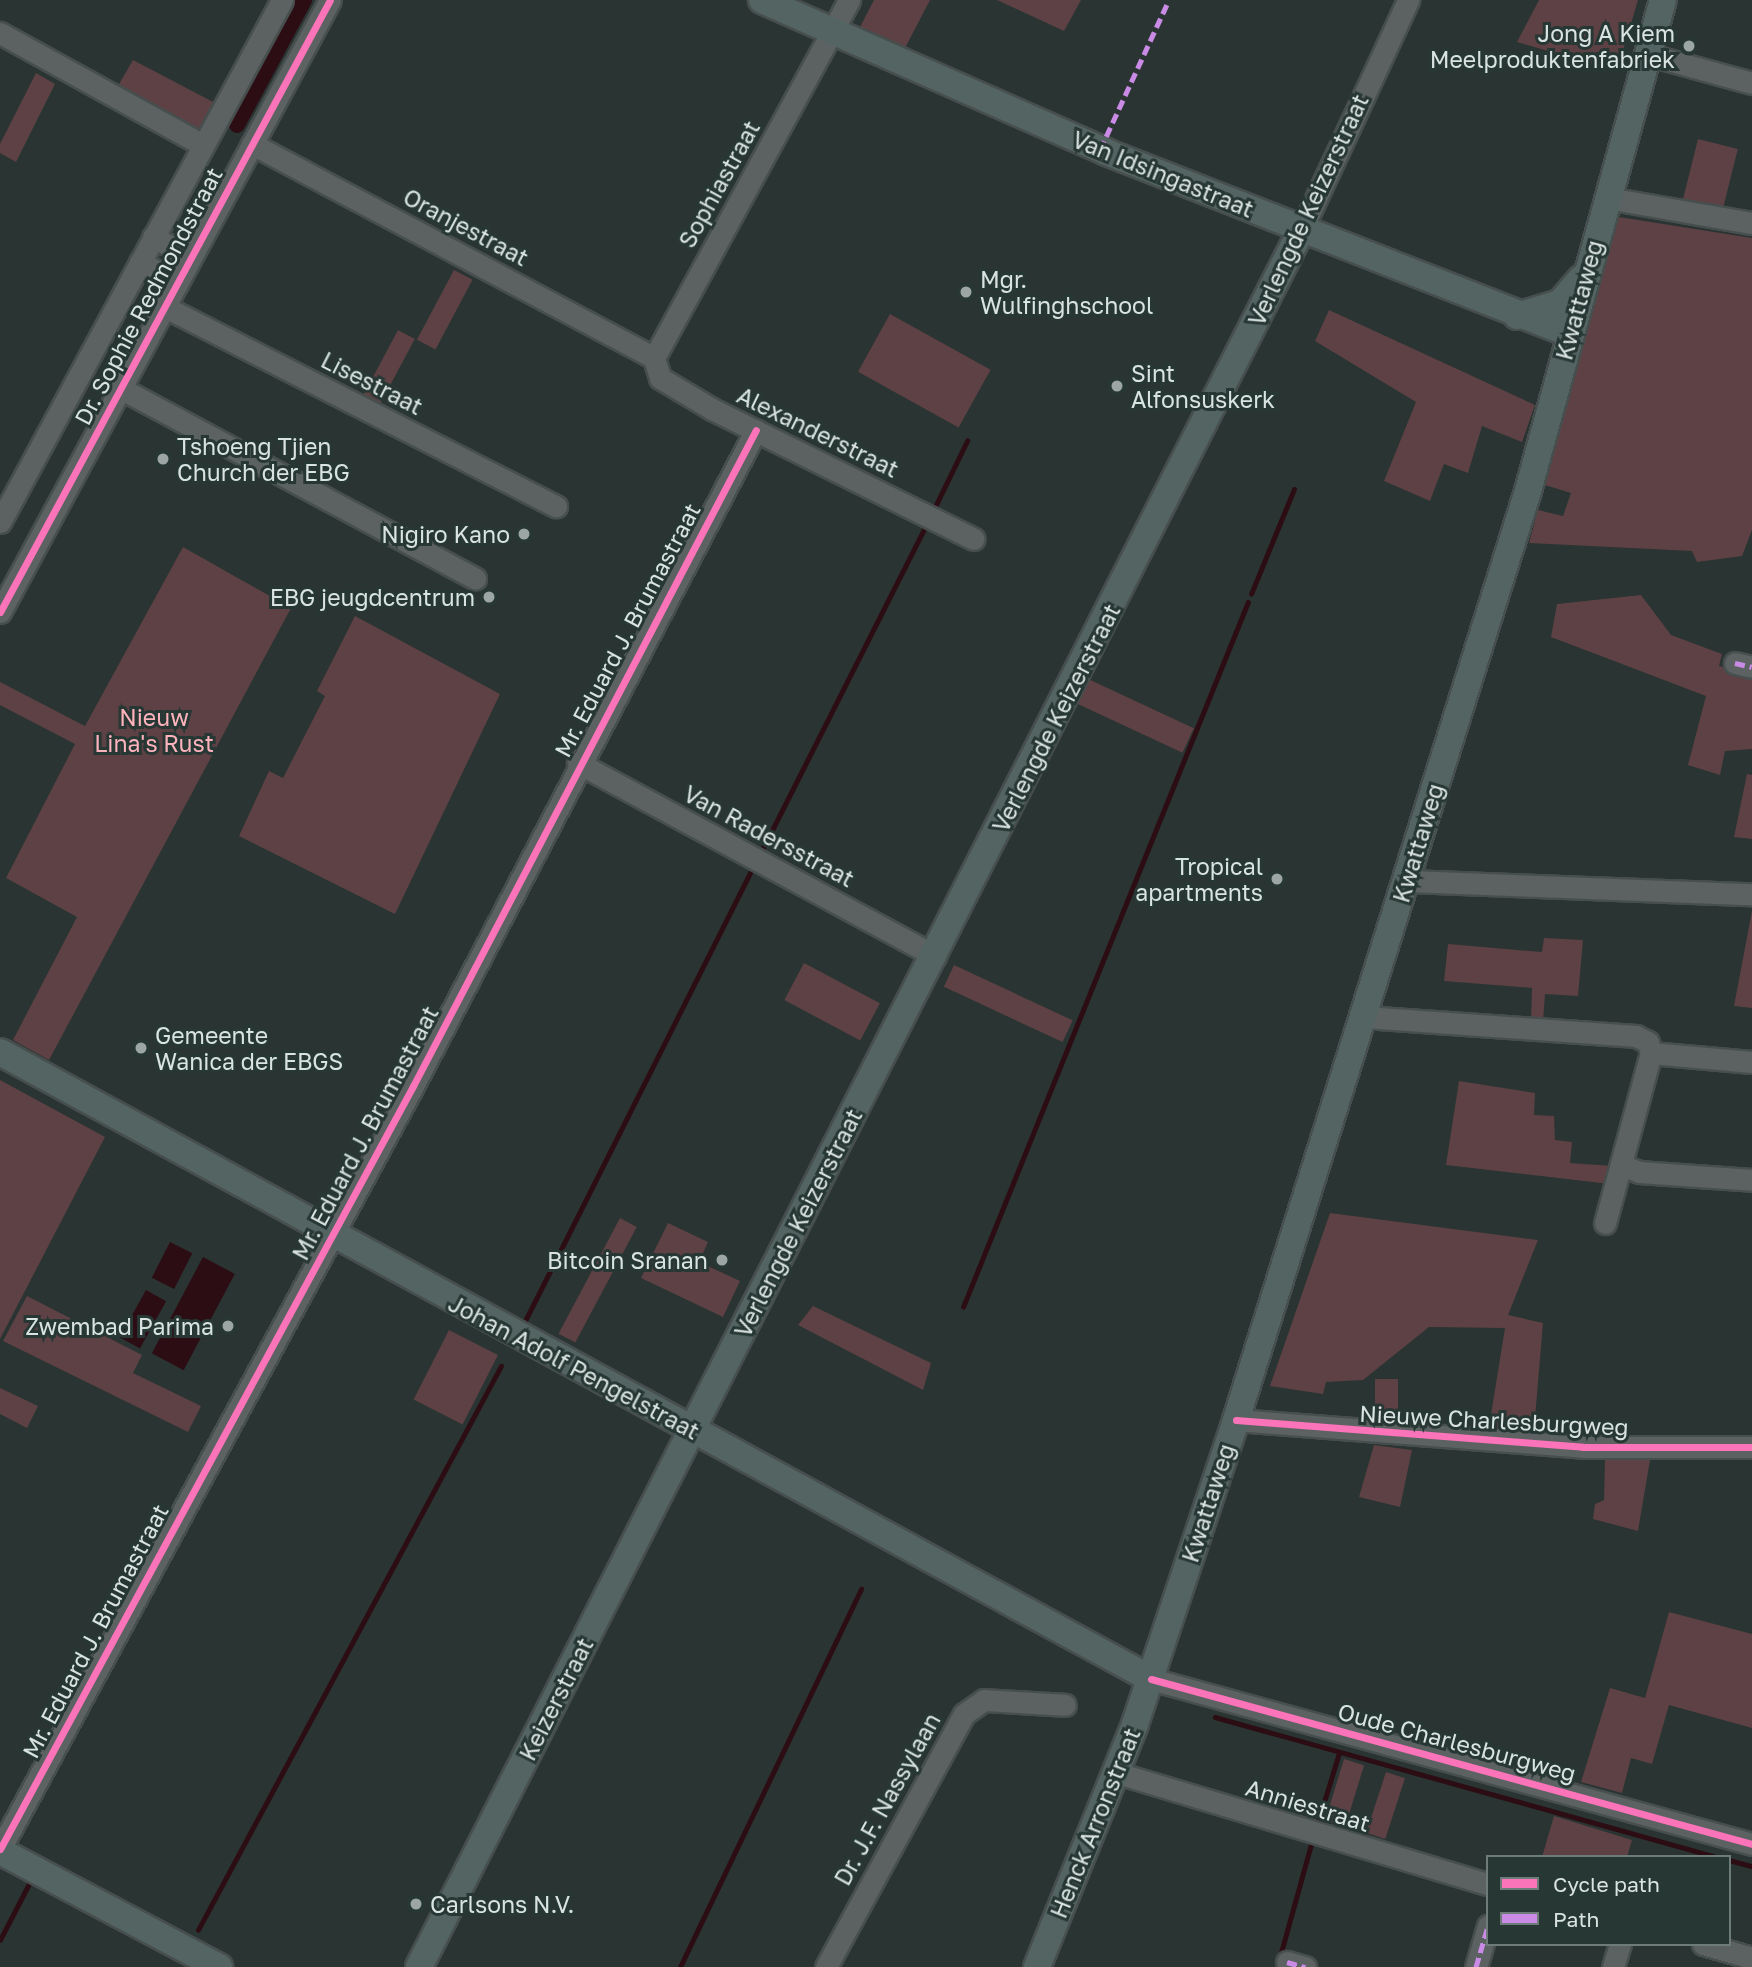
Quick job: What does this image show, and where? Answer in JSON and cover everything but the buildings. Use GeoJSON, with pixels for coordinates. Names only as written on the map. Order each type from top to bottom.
{"type":"FeatureCollection","features":[{"type":"Feature","properties":{"kind":"main road","name":"Van Idsingastraat"},"geometry":{"type":"LineString","coordinates":[[762,0],[831,35],[1301,231],[1517,316],[1570,334]]}},
{"type":"Feature","properties":{"kind":"main road","name":"Kwattaweg"},"geometry":{"type":"LineString","coordinates":[[1151,1679],[1236,1420],[1406,881],[1570,334],[1663,0]]}},
{"type":"Feature","properties":{"kind":"main road","name":"Verlengde Keizerstraat"},"geometry":{"type":"LineString","coordinates":[[694,1431],[1301,231]]}},
{"type":"Feature","properties":{"kind":"main road"},"geometry":{"type":"LineString","coordinates":[[1517,316],[1564,300],[1589,266]]}},
{"type":"Feature","properties":{"kind":"main road","name":"Johan Adolf Pengelstraat"},"geometry":{"type":"LineString","coordinates":[[0,1052],[331,1237],[1151,1679]]}},
{"type":"Feature","properties":{"kind":"main road","name":"Keizerstraat"},"geometry":{"type":"LineString","coordinates":[[419,1967],[694,1431]]}},
{"type":"Feature","properties":{"kind":"main road"},"geometry":{"type":"LineString","coordinates":[[1118,1660],[1128,1702],[1126,1746]]}},
{"type":"Feature","properties":{"kind":"main road","name":"Henck Arronstraat"},"geometry":{"type":"LineString","coordinates":[[1037,1967],[1151,1679]]}},
{"type":"Feature","properties":{"kind":"main road"},"geometry":{"type":"LineString","coordinates":[[0,1850],[219,1967]]}},
{"type":"Feature","properties":{"kind":"street","name":"Dr. Sophie Redmondstraat"},"geometry":{"type":"LineString","coordinates":[[0,522],[201,144],[282,0]]}},
{"type":"Feature","properties":{"kind":"street","name":"Dr. Sophie Redmondstraat"},"geometry":{"type":"LineString","coordinates":[[0,612],[330,0]]}},
{"type":"Feature","properties":{"kind":"street","name":"Sophiastraat"},"geometry":{"type":"LineString","coordinates":[[654,358],[849,0]]}},
{"type":"Feature","properties":{"kind":"street","name":"Verlengde Keizerstraat"},"geometry":{"type":"LineString","coordinates":[[1301,231],[1408,0]]}},
{"type":"Feature","properties":{"kind":"street"},"geometry":{"type":"LineString","coordinates":[[0,33],[201,144]]}},
{"type":"Feature","properties":{"kind":"street"},"geometry":{"type":"LineString","coordinates":[[1646,54],[1752,83]]}},
{"type":"Feature","properties":{"kind":"street","name":"Oranjestraat"},"geometry":{"type":"LineString","coordinates":[[252,144],[654,358]]}},
{"type":"Feature","properties":{"kind":"street"},"geometry":{"type":"LineString","coordinates":[[1607,198],[1752,223]]}},
{"type":"Feature","properties":{"kind":"street"},"geometry":{"type":"LineString","coordinates":[[153,237],[191,257]]}},
{"type":"Feature","properties":{"kind":"street"},"geometry":{"type":"LineString","coordinates":[[140,262],[178,283]]}},
{"type":"Feature","properties":{"kind":"street","name":"Lisestraat"},"geometry":{"type":"LineString","coordinates":[[165,307],[556,506]]}},
{"type":"Feature","properties":{"kind":"street","name":"Alexanderstraat"},"geometry":{"type":"LineString","coordinates":[[654,358],[660,378],[756,430],[974,539]]}},
{"type":"Feature","properties":{"kind":"street"},"geometry":{"type":"LineString","coordinates":[[120,388],[475,578]]}},
{"type":"Feature","properties":{"kind":"street","name":"Mr. Eduard J. Brumastraat"},"geometry":{"type":"LineString","coordinates":[[0,1850],[331,1237],[578,763],[756,430]]}},
{"type":"Feature","properties":{"kind":"street","name":"Van Radersstraat"},"geometry":{"type":"LineString","coordinates":[[578,763],[935,956]]}},
{"type":"Feature","properties":{"kind":"street"},"geometry":{"type":"LineString","coordinates":[[1406,881],[1752,894]]}},
{"type":"Feature","properties":{"kind":"street"},"geometry":{"type":"LineString","coordinates":[[1364,1017],[1636,1036],[1648,1042],[1651,1054],[1605,1223]]}},
{"type":"Feature","properties":{"kind":"street"},"geometry":{"type":"LineString","coordinates":[[1651,1054],[1752,1062]]}},
{"type":"Feature","properties":{"kind":"street"},"geometry":{"type":"LineString","coordinates":[[1620,1165],[1639,1172],[1752,1180]]}},
{"type":"Feature","properties":{"kind":"street","name":"Nieuwe Charlesburgweg"},"geometry":{"type":"LineString","coordinates":[[1236,1420],[1583,1447],[1752,1447]]}},
{"type":"Feature","properties":{"kind":"street","name":"Oude Charlesburgweg"},"geometry":{"type":"LineString","coordinates":[[1151,1679],[1752,1844]]}},
{"type":"Feature","properties":{"kind":"street","name":"Dr. J.F. Nassylaan"},"geometry":{"type":"LineString","coordinates":[[826,1967],[964,1714],[984,1700],[1065,1705]]}},
{"type":"Feature","properties":{"kind":"street","name":"Anniestraat"},"geometry":{"type":"LineString","coordinates":[[1114,1772],[1329,1840],[1486,1883]]}},
{"type":"Feature","properties":{"kind":"street"},"geometry":{"type":"LineString","coordinates":[[1476,1967],[1486,1933]]}},
{"type":"Feature","properties":{"kind":"street"},"geometry":{"type":"LineString","coordinates":[[1613,1967],[1619,1946]]}},
{"type":"Feature","properties":{"kind":"street"},"geometry":{"type":"LineString","coordinates":[[1710,1946],[1752,1958]]}},
{"type":"Feature","properties":{"kind":"green space"},"geometry":{"type":"Polygon","coordinates":[[[874,0],[930,0],[904,50],[860,27],[874,0]]]}},
{"type":"Feature","properties":{"kind":"green space"},"geometry":{"type":"Polygon","coordinates":[[[997,0],[1081,0],[1064,31],[997,0]]]}},
{"type":"Feature","properties":{"kind":"green space"},"geometry":{"type":"Polygon","coordinates":[[[1539,0],[1638,0],[1617,71],[1517,42],[1539,0]]]}},
{"type":"Feature","properties":{"kind":"green space"},"geometry":{"type":"Polygon","coordinates":[[[133,60],[215,103],[204,125],[197,131],[115,91],[133,60]]]}},
{"type":"Feature","properties":{"kind":"green space"},"geometry":{"type":"Polygon","coordinates":[[[36,73],[55,84],[16,162],[0,153],[0,144],[36,73]]]}},
{"type":"Feature","properties":{"kind":"green space"},"geometry":{"type":"Polygon","coordinates":[[[1698,139],[1738,149],[1722,211],[1683,201],[1698,139]]]}},
{"type":"Feature","properties":{"kind":"green space"},"geometry":{"type":"Polygon","coordinates":[[[1619,217],[1752,238],[1752,530],[1742,556],[1697,562],[1692,551],[1529,543],[1538,510],[1563,516],[1571,493],[1545,485],[1619,217]]]}},
{"type":"Feature","properties":{"kind":"green space"},"geometry":{"type":"Polygon","coordinates":[[[454,270],[473,280],[435,350],[417,340],[454,270]]]}},
{"type":"Feature","properties":{"kind":"green space"},"geometry":{"type":"Polygon","coordinates":[[[1329,310],[1535,405],[1522,442],[1482,426],[1468,473],[1444,464],[1430,501],[1384,481],[1416,402],[1315,341],[1329,310]]]}},
{"type":"Feature","properties":{"kind":"green space"},"geometry":{"type":"Polygon","coordinates":[[[890,314],[991,370],[959,427],[858,372],[890,314]]]}},
{"type":"Feature","properties":{"kind":"green space"},"geometry":{"type":"Polygon","coordinates":[[[398,330],[415,339],[379,406],[362,397],[398,330]]]}},
{"type":"Feature","properties":{"kind":"green space","name":"Nieuw Lina's Rust"},"geometry":{"type":"Polygon","coordinates":[[[183,547],[291,608],[49,1060],[13,1040],[77,917],[6,878],[75,744],[0,705],[0,682],[85,726],[183,547]]]}},
{"type":"Feature","properties":{"kind":"green space"},"geometry":{"type":"Polygon","coordinates":[[[1641,595],[1671,635],[1722,654],[1719,666],[1752,673],[1752,749],[1725,751],[1720,775],[1688,765],[1706,696],[1551,637],[1557,604],[1641,595]]]}},
{"type":"Feature","properties":{"kind":"green space"},"geometry":{"type":"Polygon","coordinates":[[[355,616],[500,694],[395,914],[239,836],[269,771],[283,778],[325,696],[317,691],[355,616]]]}},
{"type":"Feature","properties":{"kind":"green space"},"geometry":{"type":"Polygon","coordinates":[[[1086,678],[1194,728],[1182,753],[1075,702],[1086,678]]]}},
{"type":"Feature","properties":{"kind":"green space"},"geometry":{"type":"Polygon","coordinates":[[[1747,774],[1752,775],[1752,839],[1734,837],[1747,774]]]}},
{"type":"Feature","properties":{"kind":"green space"},"geometry":{"type":"Polygon","coordinates":[[[1752,911],[1752,1008],[1734,1006],[1752,911]]]}},
{"type":"Feature","properties":{"kind":"green space"},"geometry":{"type":"Polygon","coordinates":[[[1544,938],[1583,940],[1578,996],[1545,994],[1543,1022],[1531,1021],[1532,988],[1444,981],[1448,944],[1542,952],[1544,938]]]}},
{"type":"Feature","properties":{"kind":"green space"},"geometry":{"type":"Polygon","coordinates":[[[804,963],[880,1003],[860,1040],[784,1000],[804,963]]]}},
{"type":"Feature","properties":{"kind":"green space"},"geometry":{"type":"Polygon","coordinates":[[[954,965],[1073,1020],[1063,1042],[944,987],[954,965]]]}},
{"type":"Feature","properties":{"kind":"green space"},"geometry":{"type":"Polygon","coordinates":[[[0,1080],[105,1137],[0,1339],[0,1080]]]}},
{"type":"Feature","properties":{"kind":"green space"},"geometry":{"type":"Polygon","coordinates":[[[1459,1081],[1535,1093],[1534,1115],[1554,1116],[1555,1140],[1572,1142],[1570,1163],[1613,1166],[1610,1184],[1446,1165],[1459,1081]]]}},
{"type":"Feature","properties":{"kind":"green space"},"geometry":{"type":"Polygon","coordinates":[[[1330,1213],[1538,1240],[1508,1315],[1543,1323],[1534,1430],[1489,1427],[1505,1328],[1429,1327],[1363,1380],[1326,1382],[1323,1394],[1270,1386],[1330,1213]]]}},
{"type":"Feature","properties":{"kind":"green space"},"geometry":{"type":"Polygon","coordinates":[[[620,1218],[637,1227],[575,1343],[558,1334],[620,1218]]]}},
{"type":"Feature","properties":{"kind":"green space"},"geometry":{"type":"Polygon","coordinates":[[[668,1223],[708,1242],[699,1262],[740,1281],[723,1317],[641,1278],[668,1223]]]}},
{"type":"Feature","properties":{"kind":"green space"},"geometry":{"type":"Polygon","coordinates":[[[27,1296],[142,1355],[133,1373],[201,1406],[188,1432],[3,1341],[27,1296]]]}},
{"type":"Feature","properties":{"kind":"green space"},"geometry":{"type":"Polygon","coordinates":[[[813,1306],[931,1363],[923,1390],[798,1325],[813,1306]]]}},
{"type":"Feature","properties":{"kind":"green space"},"geometry":{"type":"Polygon","coordinates":[[[449,1330],[498,1355],[463,1424],[414,1399],[449,1330]]]}},
{"type":"Feature","properties":{"kind":"green space"},"geometry":{"type":"Polygon","coordinates":[[[1375,1379],[1398,1379],[1398,1428],[1375,1428],[1375,1379]]]}},
{"type":"Feature","properties":{"kind":"green space"},"geometry":{"type":"Polygon","coordinates":[[[0,1388],[38,1406],[27,1428],[0,1414],[0,1388]]]}},
{"type":"Feature","properties":{"kind":"green space"},"geometry":{"type":"Polygon","coordinates":[[[1374,1445],[1412,1450],[1400,1507],[1359,1497],[1374,1445]]]}},
{"type":"Feature","properties":{"kind":"green space"},"geometry":{"type":"Polygon","coordinates":[[[1605,1460],[1650,1460],[1638,1531],[1593,1519],[1595,1504],[1604,1500],[1605,1460]]]}},
{"type":"Feature","properties":{"kind":"green space"},"geometry":{"type":"Polygon","coordinates":[[[1669,1612],[1752,1634],[1752,1728],[1669,1705],[1652,1764],[1631,1758],[1622,1793],[1581,1782],[1610,1688],[1645,1698],[1669,1612]]]}},
{"type":"Feature","properties":{"kind":"green space"},"geometry":{"type":"Polygon","coordinates":[[[1344,1759],[1364,1765],[1345,1826],[1325,1820],[1344,1759]]]}},
{"type":"Feature","properties":{"kind":"green space"},"geometry":{"type":"Polygon","coordinates":[[[1386,1772],[1405,1778],[1385,1839],[1366,1833],[1386,1772]]]}},
{"type":"Feature","properties":{"kind":"green space"},"geometry":{"type":"Polygon","coordinates":[[[1554,1816],[1632,1840],[1628,1855],[1543,1855],[1554,1816]]]}},
{"type":"Feature","properties":{"kind":"shaded area"},"geometry":{"type":"Polygon","coordinates":[[[170,1242],[192,1253],[174,1289],[152,1278],[170,1242]]]}},
{"type":"Feature","properties":{"kind":"shaded area"},"geometry":{"type":"Polygon","coordinates":[[[203,1257],[235,1274],[184,1370],[152,1353],[203,1257]]]}},
{"type":"Feature","properties":{"kind":"shaded area"},"geometry":{"type":"Polygon","coordinates":[[[146,1290],[166,1301],[140,1348],[120,1337],[146,1290]]]}},
{"type":"Feature","properties":{"kind":"waterway"},"geometry":{"type":"LineString","coordinates":[[237,125],[304,0]]}},
{"type":"Feature","properties":{"kind":"waterway"},"geometry":{"type":"LineString","coordinates":[[933,511],[967,441]]}},
{"type":"Feature","properties":{"kind":"waterway"},"geometry":{"type":"LineString","coordinates":[[1251,594],[1294,489]]}},
{"type":"Feature","properties":{"kind":"waterway"},"geometry":{"type":"LineString","coordinates":[[760,854],[925,527]]}},
{"type":"Feature","properties":{"kind":"waterway"},"geometry":{"type":"LineString","coordinates":[[963,1307],[1248,602]]}},
{"type":"Feature","properties":{"kind":"waterway"},"geometry":{"type":"LineString","coordinates":[[524,1323],[754,865]]}},
{"type":"Feature","properties":{"kind":"waterway"},"geometry":{"type":"LineString","coordinates":[[198,1930],[501,1366]]}},
{"type":"Feature","properties":{"kind":"waterway"},"geometry":{"type":"LineString","coordinates":[[680,1967],[861,1589]]}},
{"type":"Feature","properties":{"kind":"waterway"},"geometry":{"type":"LineString","coordinates":[[1215,1717],[1710,1855]]}},
{"type":"Feature","properties":{"kind":"waterway"},"geometry":{"type":"LineString","coordinates":[[1317,1825],[1339,1753]]}},
{"type":"Feature","properties":{"kind":"waterway"},"geometry":{"type":"LineString","coordinates":[[1277,1967],[1313,1837]]}},
{"type":"Feature","properties":{"kind":"waterway"},"geometry":{"type":"LineString","coordinates":[[1731,1861],[1752,1866]]}},
{"type":"Feature","properties":{"kind":"waterway"},"geometry":{"type":"LineString","coordinates":[[0,1940],[31,1880]]}},
{"type":"Feature","properties":{"kind":"marked path"},"geometry":{"type":"LineString","coordinates":[[1100,150],[1168,2]]}},
{"type":"Feature","properties":{"kind":"marked path"},"geometry":{"type":"LineString","coordinates":[[1735,663],[1752,667]]}},
{"type":"Feature","properties":{"kind":"marked path"},"geometry":{"type":"LineString","coordinates":[[1476,1967],[1486,1933]]}},
{"type":"Feature","properties":{"kind":"marked path"},"geometry":{"type":"LineString","coordinates":[[1287,1962],[1305,1967]]}},
{"type":"Feature","properties":{"kind":"cycle path"},"geometry":{"type":"LineString","coordinates":[[0,612],[330,0]]}},
{"type":"Feature","properties":{"kind":"cycle path"},"geometry":{"type":"LineString","coordinates":[[0,1849],[413,1086],[756,430]]}},
{"type":"Feature","properties":{"kind":"cycle path"},"geometry":{"type":"LineString","coordinates":[[1236,1420],[1583,1447],[1752,1447]]}},
{"type":"Feature","properties":{"kind":"cycle path"},"geometry":{"type":"LineString","coordinates":[[1151,1679],[1752,1844]]}},
{"type":"Feature","properties":{"kind":"place","name":"Jong A Kiem Meelproduktenfabriek"},"geometry":{"type":"Point","coordinates":[1689,46]}},
{"type":"Feature","properties":{"kind":"place","name":"Mgr. Wulfinghschool"},"geometry":{"type":"Point","coordinates":[966,292]}},
{"type":"Feature","properties":{"kind":"place","name":"Sint Alfonsuskerk"},"geometry":{"type":"Point","coordinates":[1117,386]}},
{"type":"Feature","properties":{"kind":"place","name":"Tshoeng Tjien Church der EBG"},"geometry":{"type":"Point","coordinates":[163,459]}},
{"type":"Feature","properties":{"kind":"place","name":"Nigiro Kano"},"geometry":{"type":"Point","coordinates":[524,534]}},
{"type":"Feature","properties":{"kind":"place","name":"EBG jeugdcentrum"},"geometry":{"type":"Point","coordinates":[489,597]}},
{"type":"Feature","properties":{"kind":"place","name":"Tropical apartments"},"geometry":{"type":"Point","coordinates":[1277,879]}},
{"type":"Feature","properties":{"kind":"place","name":"Gemeente Wanica der EBGS"},"geometry":{"type":"Point","coordinates":[141,1048]}},
{"type":"Feature","properties":{"kind":"place","name":"Bitcoin Sranan"},"geometry":{"type":"Point","coordinates":[722,1260]}},
{"type":"Feature","properties":{"kind":"place","name":"Zwembad Parima"},"geometry":{"type":"Point","coordinates":[228,1326]}},
{"type":"Feature","properties":{"kind":"place","name":"Carlsons N.V."},"geometry":{"type":"Point","coordinates":[416,1904]}}]}
